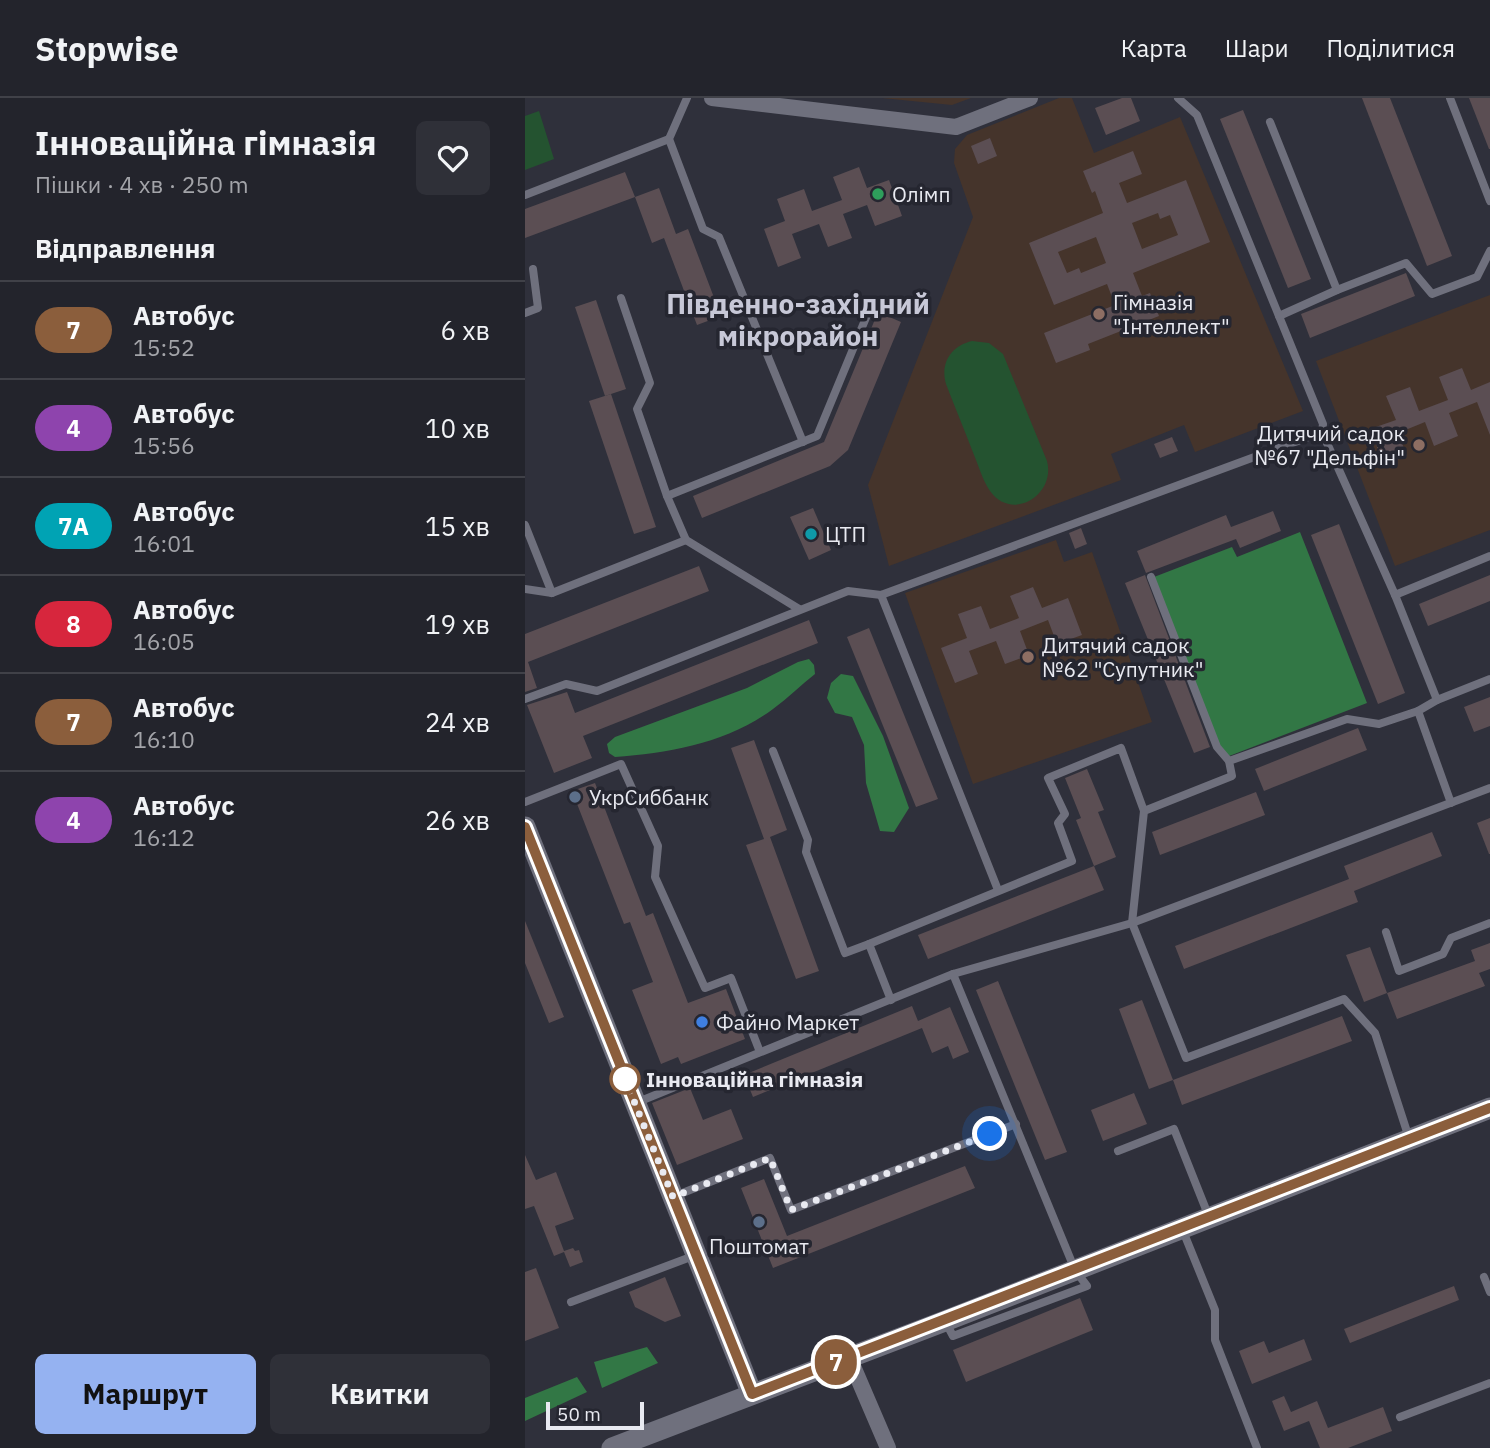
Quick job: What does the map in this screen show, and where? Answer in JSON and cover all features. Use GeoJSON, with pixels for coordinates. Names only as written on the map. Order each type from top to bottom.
{"type":"FeatureCollection","features":[{"type":"Feature","properties":{"kind":"main road"},"geometry":{"type":"LineString","coordinates":[[525,827],[752,1394]]}},
{"type":"Feature","properties":{"kind":"main road"},"geometry":{"type":"LineString","coordinates":[[612,1448],[1490,1108]]}},
{"type":"Feature","properties":{"kind":"street"},"geometry":{"type":"LineString","coordinates":[[712,98],[955,127],[1030,98]]}},
{"type":"Feature","properties":{"kind":"street"},"geometry":{"type":"LineString","coordinates":[[849,1357],[888,1448]]}},
{"type":"Feature","properties":{"kind":"lane"},"geometry":{"type":"LineString","coordinates":[[687,98],[669,139],[703,229],[719,237],[803,442]]}},
{"type":"Feature","properties":{"kind":"lane"},"geometry":{"type":"LineString","coordinates":[[1178,98],[1197,115],[1323,424],[1322,432],[1395,595],[1437,699]]}},
{"type":"Feature","properties":{"kind":"lane"},"geometry":{"type":"LineString","coordinates":[[1450,98],[1490,201]]}},
{"type":"Feature","properties":{"kind":"lane"},"geometry":{"type":"LineString","coordinates":[[1269,122],[1337,290]]}},
{"type":"Feature","properties":{"kind":"lane"},"geometry":{"type":"LineString","coordinates":[[525,195],[669,139]]}},
{"type":"Feature","properties":{"kind":"lane"},"geometry":{"type":"LineString","coordinates":[[1279,316],[1406,263],[1432,294],[1477,277],[1490,251]]}},
{"type":"Feature","properties":{"kind":"lane"},"geometry":{"type":"LineString","coordinates":[[525,313],[538,307],[533,269]]}},
{"type":"Feature","properties":{"kind":"lane"},"geometry":{"type":"LineString","coordinates":[[621,298],[650,383],[637,409],[685,540],[799,609]]}},
{"type":"Feature","properties":{"kind":"lane"},"geometry":{"type":"LineString","coordinates":[[667,496],[817,436],[870,308]]}},
{"type":"Feature","properties":{"kind":"lane"},"geometry":{"type":"LineString","coordinates":[[525,699],[566,684],[597,691],[799,609],[848,592],[881,595],[1322,432]]}},
{"type":"Feature","properties":{"kind":"lane"},"geometry":{"type":"LineString","coordinates":[[525,525],[552,593]]}},
{"type":"Feature","properties":{"kind":"lane"},"geometry":{"type":"LineString","coordinates":[[525,589],[552,593],[685,540]]}},
{"type":"Feature","properties":{"kind":"lane"},"geometry":{"type":"LineString","coordinates":[[1395,595],[1490,556]]}},
{"type":"Feature","properties":{"kind":"lane"},"geometry":{"type":"LineString","coordinates":[[1144,811],[1232,776],[1229,761],[1217,747],[1151,577]]}},
{"type":"Feature","properties":{"kind":"lane"},"geometry":{"type":"LineString","coordinates":[[881,595],[998,891]]}},
{"type":"Feature","properties":{"kind":"lane"},"geometry":{"type":"LineString","coordinates":[[1229,761],[1347,719],[1379,724],[1419,711],[1437,699],[1490,679]]}},
{"type":"Feature","properties":{"kind":"lane"},"geometry":{"type":"LineString","coordinates":[[1419,711],[1451,803]]}},
{"type":"Feature","properties":{"kind":"lane"},"geometry":{"type":"LineString","coordinates":[[773,751],[808,840],[806,852],[845,953],[1072,860],[1058,823],[1065,814],[1048,778],[1121,748],[1144,811],[1132,923],[1186,1058],[1344,999],[1375,1033],[1410,1140]]}},
{"type":"Feature","properties":{"kind":"lane"},"geometry":{"type":"LineString","coordinates":[[525,802],[621,764],[658,846],[655,877],[705,988],[731,978],[760,1052]]}},
{"type":"Feature","properties":{"kind":"lane"},"geometry":{"type":"LineString","coordinates":[[635,1103],[953,974],[1132,923],[1490,788]]}},
{"type":"Feature","properties":{"kind":"lane"},"geometry":{"type":"LineString","coordinates":[[1386,932],[1399,971],[1443,954],[1451,938],[1490,923]]}},
{"type":"Feature","properties":{"kind":"lane"},"geometry":{"type":"LineString","coordinates":[[869,944],[891,1000]]}},
{"type":"Feature","properties":{"kind":"lane"},"geometry":{"type":"LineString","coordinates":[[953,974],[1075,1270]]}},
{"type":"Feature","properties":{"kind":"lane"},"geometry":{"type":"LineString","coordinates":[[673,1197],[770,1158],[791,1210],[1016,1124]]}},
{"type":"Feature","properties":{"kind":"lane"},"geometry":{"type":"LineString","coordinates":[[1118,1151],[1174,1129],[1209,1217]]}},
{"type":"Feature","properties":{"kind":"lane"},"geometry":{"type":"LineString","coordinates":[[1182,1228],[1215,1310],[1215,1340],[1257,1448]]}},
{"type":"Feature","properties":{"kind":"lane"},"geometry":{"type":"LineString","coordinates":[[571,1303],[696,1255]]}},
{"type":"Feature","properties":{"kind":"lane"},"geometry":{"type":"LineString","coordinates":[[1484,1277],[1490,1292]]}},
{"type":"Feature","properties":{"kind":"lane"},"geometry":{"type":"LineString","coordinates":[[1400,1417],[1490,1383]]}},
{"type":"Feature","properties":{"kind":"shaded area"},"geometry":{"type":"Polygon","coordinates":[[[882,98],[971,98],[952,105],[882,98]]]}},
{"type":"Feature","properties":{"kind":"shaded area","name":"Гімназія \"Інтеллект\""},"geometry":{"type":"Polygon","coordinates":[[[1059,98],[1072,98],[1094,153],[1180,117],[1303,411],[1195,452],[1184,425],[1111,454],[1121,480],[889,566],[868,485],[973,217],[954,163],[955,149],[967,135],[1059,98]]]}},
{"type":"Feature","properties":{"kind":"shaded area","name":"Дитячий садок №67 \"Дельфін\""},"geometry":{"type":"Polygon","coordinates":[[[1490,295],[1490,530],[1395,566],[1316,361],[1490,295]]]}},
{"type":"Feature","properties":{"kind":"shaded area","name":"Дитячий садок №62 \"Супутник\""},"geometry":{"type":"Polygon","coordinates":[[[1056,540],[1064,562],[1092,552],[1152,722],[973,784],[905,593],[1056,540]]]}},
{"type":"Feature","properties":{"kind":"green space"},"geometry":{"type":"Polygon","coordinates":[[[539,111],[554,159],[525,170],[525,116],[539,111]]]}},
{"type":"Feature","properties":{"kind":"green space"},"geometry":{"type":"Polygon","coordinates":[[[972,341],[989,343],[1003,354],[1047,461],[1048,473],[1039,494],[1020,504],[999,500],[990,491],[946,384],[945,369],[949,356],[958,347],[972,341]]]}},
{"type":"Feature","properties":{"kind":"green space"},"geometry":{"type":"Polygon","coordinates":[[[1300,532],[1367,703],[1224,758],[1154,577],[1232,547],[1237,557],[1300,532]]]}},
{"type":"Feature","properties":{"kind":"green space"},"geometry":{"type":"Polygon","coordinates":[[[809,659],[814,665],[815,674],[773,709],[737,730],[697,744],[656,753],[615,757],[609,753],[607,744],[615,737],[747,688],[809,659]]]}},
{"type":"Feature","properties":{"kind":"green space"},"geometry":{"type":"Polygon","coordinates":[[[841,674],[853,676],[883,736],[909,808],[894,832],[880,831],[866,783],[864,745],[852,717],[835,713],[827,698],[831,683],[841,674]]]}},
{"type":"Feature","properties":{"kind":"green space"},"geometry":{"type":"Polygon","coordinates":[[[647,1347],[658,1363],[602,1388],[594,1362],[647,1347]]]}},
{"type":"Feature","properties":{"kind":"green space"},"geometry":{"type":"Polygon","coordinates":[[[577,1377],[587,1392],[525,1421],[525,1398],[577,1377]]]}},
{"type":"Feature","properties":{"kind":"building"},"geometry":{"type":"Polygon","coordinates":[[[1122,98],[1131,98],[1140,121],[1106,135],[1095,108],[1122,98]]]}},
{"type":"Feature","properties":{"kind":"building"},"geometry":{"type":"Polygon","coordinates":[[[1362,98],[1390,98],[1452,256],[1427,266],[1362,98]]]}},
{"type":"Feature","properties":{"kind":"building"},"geometry":{"type":"Polygon","coordinates":[[[1469,98],[1490,98],[1490,149],[1489,149],[1469,98]]]}},
{"type":"Feature","properties":{"kind":"building"},"geometry":{"type":"Polygon","coordinates":[[[1243,110],[1311,279],[1288,288],[1220,119],[1243,110]]]}},
{"type":"Feature","properties":{"kind":"building"},"geometry":{"type":"Polygon","coordinates":[[[990,138],[997,156],[978,164],[971,146],[990,138]]]}},
{"type":"Feature","properties":{"kind":"building"},"geometry":{"type":"Polygon","coordinates":[[[1133,151],[1142,174],[1119,183],[1127,203],[1186,180],[1210,242],[1133,273],[1142,296],[1150,293],[1159,316],[1088,344],[1090,350],[1056,363],[1044,333],[1115,305],[1107,284],[1054,305],[1029,243],[1103,213],[1095,191],[1092,193],[1083,171],[1133,151]],[[1158,213],[1132,223],[1142,249],[1178,235],[1170,215],[1160,219],[1158,213]],[[1096,237],[1058,252],[1067,273],[1079,268],[1081,273],[1106,263],[1096,237]]]}},
{"type":"Feature","properties":{"kind":"building"},"geometry":{"type":"Polygon","coordinates":[[[859,167],[867,188],[889,180],[902,216],[875,226],[867,205],[843,214],[852,238],[828,247],[819,224],[792,234],[801,258],[778,267],[764,229],[785,221],[777,199],[804,189],[812,211],[842,200],[833,177],[859,167]]]}},
{"type":"Feature","properties":{"kind":"building"},"geometry":{"type":"Polygon","coordinates":[[[625,172],[635,197],[525,238],[525,209],[625,172]]]}},
{"type":"Feature","properties":{"kind":"building"},"geometry":{"type":"Polygon","coordinates":[[[659,188],[676,234],[688,229],[721,316],[697,325],[664,238],[652,243],[635,197],[659,188]]]}},
{"type":"Feature","properties":{"kind":"building"},"geometry":{"type":"Polygon","coordinates":[[[1406,273],[1415,296],[1310,338],[1301,314],[1406,273]]]}},
{"type":"Feature","properties":{"kind":"building"},"geometry":{"type":"Polygon","coordinates":[[[596,300],[626,389],[605,396],[575,307],[596,300]]]}},
{"type":"Feature","properties":{"kind":"building"},"geometry":{"type":"Polygon","coordinates":[[[878,312],[901,322],[848,450],[830,466],[702,518],[693,496],[824,442],[878,312]]]}},
{"type":"Feature","properties":{"kind":"building"},"geometry":{"type":"Polygon","coordinates":[[[1462,368],[1471,390],[1490,382],[1490,435],[1477,402],[1449,413],[1458,436],[1434,446],[1425,422],[1398,433],[1407,456],[1384,465],[1370,429],[1396,420],[1386,396],[1410,387],[1419,411],[1448,400],[1439,377],[1462,368]]]}},
{"type":"Feature","properties":{"kind":"building"},"geometry":{"type":"Polygon","coordinates":[[[611,394],[656,527],[634,534],[589,401],[611,394]]]}},
{"type":"Feature","properties":{"kind":"building"},"geometry":{"type":"Polygon","coordinates":[[[1172,437],[1178,451],[1160,458],[1154,444],[1172,437]]]}},
{"type":"Feature","properties":{"kind":"building","name":"ЦТП"},"geometry":{"type":"Polygon","coordinates":[[[813,508],[831,550],[809,560],[790,517],[813,508]]]}},
{"type":"Feature","properties":{"kind":"building"},"geometry":{"type":"Polygon","coordinates":[[[1273,511],[1281,531],[1240,548],[1236,539],[1146,573],[1137,551],[1226,515],[1231,527],[1273,511]]]}},
{"type":"Feature","properties":{"kind":"building"},"geometry":{"type":"Polygon","coordinates":[[[1339,524],[1405,693],[1378,704],[1311,535],[1339,524]]]}},
{"type":"Feature","properties":{"kind":"building"},"geometry":{"type":"Polygon","coordinates":[[[1081,528],[1087,544],[1075,549],[1069,533],[1081,528]]]}},
{"type":"Feature","properties":{"kind":"building"},"geometry":{"type":"Polygon","coordinates":[[[699,566],[709,591],[528,662],[537,688],[525,692],[525,634],[699,566]]]}},
{"type":"Feature","properties":{"kind":"building"},"geometry":{"type":"Polygon","coordinates":[[[1145,575],[1210,747],[1194,753],[1125,583],[1145,575]]]}},
{"type":"Feature","properties":{"kind":"building"},"geometry":{"type":"Polygon","coordinates":[[[1490,575],[1490,601],[1428,626],[1419,604],[1490,575]]]}},
{"type":"Feature","properties":{"kind":"building"},"geometry":{"type":"Polygon","coordinates":[[[1033,587],[1042,608],[1068,598],[1082,635],[1057,644],[1048,620],[1020,631],[1029,655],[1005,664],[996,641],[969,651],[978,674],[955,683],[941,648],[967,638],[958,614],[981,606],[990,629],[1019,618],[1010,596],[1033,587]]]}},
{"type":"Feature","properties":{"kind":"building"},"geometry":{"type":"Polygon","coordinates":[[[809,620],[818,643],[583,736],[592,758],[554,773],[527,705],[567,692],[575,713],[809,620]]]}},
{"type":"Feature","properties":{"kind":"building"},"geometry":{"type":"Polygon","coordinates":[[[869,628],[938,799],[916,807],[847,637],[869,628]]]}},
{"type":"Feature","properties":{"kind":"building"},"geometry":{"type":"Polygon","coordinates":[[[1490,697],[1490,726],[1474,732],[1464,707],[1490,697]]]}},
{"type":"Feature","properties":{"kind":"building"},"geometry":{"type":"Polygon","coordinates":[[[1358,728],[1367,750],[1264,791],[1255,769],[1358,728]]]}},
{"type":"Feature","properties":{"kind":"building"},"geometry":{"type":"Polygon","coordinates":[[[754,740],[787,830],[770,837],[819,971],[796,979],[746,845],[764,839],[731,748],[754,740]]]}},
{"type":"Feature","properties":{"kind":"building"},"geometry":{"type":"Polygon","coordinates":[[[1087,769],[1104,810],[1098,812],[1116,857],[1094,866],[1076,820],[1081,818],[1065,778],[1087,769]]]}},
{"type":"Feature","properties":{"kind":"building"},"geometry":{"type":"Polygon","coordinates":[[[595,783],[646,916],[653,913],[688,1003],[726,989],[745,1039],[681,1064],[678,1057],[661,1064],[632,990],[653,982],[630,922],[624,924],[572,791],[595,783]]]}},
{"type":"Feature","properties":{"kind":"building"},"geometry":{"type":"Polygon","coordinates":[[[1256,792],[1265,815],[1160,855],[1152,832],[1256,792]]]}},
{"type":"Feature","properties":{"kind":"building"},"geometry":{"type":"Polygon","coordinates":[[[1490,818],[1490,854],[1489,854],[1477,823],[1490,818]]]}},
{"type":"Feature","properties":{"kind":"building"},"geometry":{"type":"Polygon","coordinates":[[[1432,832],[1442,856],[1354,891],[1358,902],[1184,969],[1175,946],[1349,879],[1344,866],[1432,832]]]}},
{"type":"Feature","properties":{"kind":"building"},"geometry":{"type":"Polygon","coordinates":[[[1094,866],[1104,890],[928,959],[918,935],[1094,866]]]}},
{"type":"Feature","properties":{"kind":"building"},"geometry":{"type":"Polygon","coordinates":[[[525,921],[564,1017],[549,1023],[525,963],[525,921]]]}},
{"type":"Feature","properties":{"kind":"building"},"geometry":{"type":"Polygon","coordinates":[[[1490,943],[1490,969],[1479,973],[1485,986],[1397,1019],[1387,993],[1475,961],[1471,950],[1490,943]]]}},
{"type":"Feature","properties":{"kind":"building"},"geometry":{"type":"Polygon","coordinates":[[[1370,947],[1387,993],[1364,1002],[1346,955],[1370,947]]]}},
{"type":"Feature","properties":{"kind":"building"},"geometry":{"type":"Polygon","coordinates":[[[998,981],[1067,1152],[1045,1160],[976,990],[998,981]]]}},
{"type":"Feature","properties":{"kind":"building"},"geometry":{"type":"Polygon","coordinates":[[[1142,1000],[1173,1080],[1149,1089],[1119,1009],[1142,1000]]]}},
{"type":"Feature","properties":{"kind":"building"},"geometry":{"type":"Polygon","coordinates":[[[912,1006],[918,1021],[950,1007],[969,1052],[953,1059],[948,1046],[932,1053],[922,1028],[753,1097],[744,1075],[912,1006]]]}},
{"type":"Feature","properties":{"kind":"building"},"geometry":{"type":"Polygon","coordinates":[[[1342,1016],[1352,1041],[1182,1105],[1173,1080],[1342,1016]]]}},
{"type":"Feature","properties":{"kind":"building"},"geometry":{"type":"Polygon","coordinates":[[[690,1088],[703,1120],[731,1109],[743,1139],[677,1165],[652,1103],[690,1088]]]}},
{"type":"Feature","properties":{"kind":"building"},"geometry":{"type":"Polygon","coordinates":[[[1134,1093],[1147,1124],[1103,1141],[1091,1110],[1134,1093]]]}},
{"type":"Feature","properties":{"kind":"building"},"geometry":{"type":"Polygon","coordinates":[[[525,1155],[536,1180],[556,1172],[574,1219],[555,1226],[564,1251],[573,1248],[575,1251],[579,1250],[583,1262],[570,1267],[564,1252],[554,1256],[534,1206],[525,1209],[525,1155]]]}},
{"type":"Feature","properties":{"kind":"building"},"geometry":{"type":"Polygon","coordinates":[[[965,1166],[975,1188],[773,1268],[741,1188],[764,1179],[787,1236],[965,1166]]]}},
{"type":"Feature","properties":{"kind":"building"},"geometry":{"type":"Polygon","coordinates":[[[536,1268],[559,1328],[525,1341],[525,1272],[536,1268]]]}},
{"type":"Feature","properties":{"kind":"building"},"geometry":{"type":"Polygon","coordinates":[[[665,1277],[681,1316],[665,1322],[635,1307],[629,1292],[665,1277]]]}},
{"type":"Feature","properties":{"kind":"building"},"geometry":{"type":"Polygon","coordinates":[[[1454,1286],[1459,1300],[1350,1343],[1344,1329],[1454,1286]]]}},
{"type":"Feature","properties":{"kind":"building"},"geometry":{"type":"Polygon","coordinates":[[[1080,1298],[1093,1330],[966,1382],[953,1350],[1080,1298]]]}},
{"type":"Feature","properties":{"kind":"building"},"geometry":{"type":"Polygon","coordinates":[[[1304,1339],[1312,1360],[1252,1384],[1239,1351],[1264,1341],[1269,1353],[1304,1339]]]}},
{"type":"Feature","properties":{"kind":"building"},"geometry":{"type":"Polygon","coordinates":[[[1284,1396],[1291,1412],[1317,1401],[1328,1428],[1383,1407],[1392,1431],[1348,1448],[1320,1448],[1309,1421],[1284,1431],[1272,1401],[1284,1396]]]}},
{"type":"Feature","properties":{"kind":"bus line","name":"7"},"geometry":{"type":"LineString","coordinates":[[525,827],[752,1394],[1490,1108]]}},
{"type":"Feature","properties":{"kind":"place","name":"Олімп"},"geometry":{"type":"Point","coordinates":[878,194]}},
{"type":"Feature","properties":{"kind":"place","name":"Гімназія \"Інтеллект\""},"geometry":{"type":"Point","coordinates":[1099,314]}},
{"type":"Feature","properties":{"kind":"place","name":"Дитячий садок №67 \"Дельфін\""},"geometry":{"type":"Point","coordinates":[1419,445]}},
{"type":"Feature","properties":{"kind":"place","name":"ЦТП"},"geometry":{"type":"Point","coordinates":[811,534]}},
{"type":"Feature","properties":{"kind":"place","name":"Дитячий садок №62 \"Супутник\""},"geometry":{"type":"Point","coordinates":[1028,657]}},
{"type":"Feature","properties":{"kind":"place","name":"УкрСиббанк"},"geometry":{"type":"Point","coordinates":[575,797]}},
{"type":"Feature","properties":{"kind":"place","name":"Файно Маркет"},"geometry":{"type":"Point","coordinates":[702,1022]}},
{"type":"Feature","properties":{"kind":"place","name":"Інноваційна гімназія"},"geometry":{"type":"Point","coordinates":[625,1079]}},
{"type":"Feature","properties":{"kind":"place","name":"Поштомат"},"geometry":{"type":"Point","coordinates":[759,1222]}},
{"type":"Feature","properties":{"kind":"district","name":"Південно-західний мікрорайон"},"geometry":{"type":"Point","coordinates":[798,319]}},
{"type":"Feature","properties":{"kind":"route"},"geometry":{"type":"LineString","coordinates":[[625,1079],[673,1197],[770,1158],[791,1210],[990,1134]]}}]}
